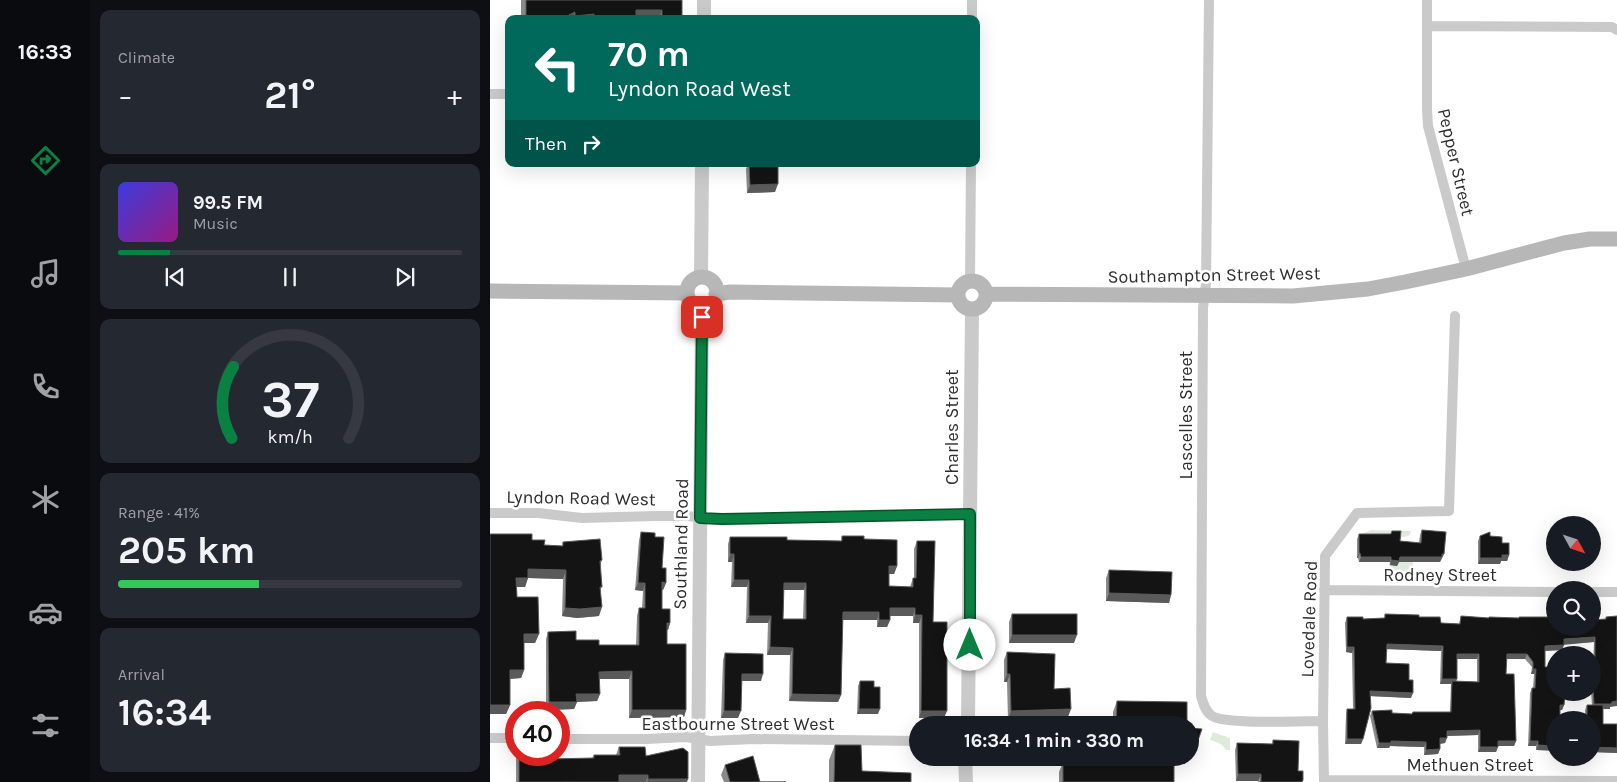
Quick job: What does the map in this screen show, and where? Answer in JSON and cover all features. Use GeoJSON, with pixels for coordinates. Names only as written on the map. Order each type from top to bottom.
{"type":"FeatureCollection","features":[{"type":"Feature","properties":{"kind":"main road","name":"Southampton Street West"},"geometry":{"type":"LineString","coordinates":[[986,294],[1293,296],[1328,293],[1405,282],[1466,269],[1564,243],[1590,239],[1617,239]]}},
{"type":"Feature","properties":{"kind":"main road"},"geometry":{"type":"LineString","coordinates":[[700,277],[706,278],[714,284],[716,294],[710,304],[702,307],[690,301],[687,293],[692,280],[700,277]]}},
{"type":"Feature","properties":{"kind":"main road"},"geometry":{"type":"LineString","coordinates":[[970,281],[980,283],[983,286],[986,298],[981,306],[972,308],[961,303],[958,295],[961,287],[970,281]]}},
{"type":"Feature","properties":{"kind":"main road"},"geometry":{"type":"LineString","coordinates":[[490,291],[687,293]]}},
{"type":"Feature","properties":{"kind":"main road"},"geometry":{"type":"LineString","coordinates":[[716,294],[730,292],[958,295]]}},
{"type":"Feature","properties":{"kind":"street"},"geometry":{"type":"LineString","coordinates":[[704,0],[704,15]]}},
{"type":"Feature","properties":{"kind":"street"},"geometry":{"type":"LineString","coordinates":[[972,0],[972,15]]}},
{"type":"Feature","properties":{"kind":"street","name":"Lascelles Street"},"geometry":{"type":"LineString","coordinates":[[1209,0],[1206,284],[1202,308],[1201,696],[1203,704],[1211,715],[1228,721],[1323,721]]}},
{"type":"Feature","properties":{"kind":"street","name":"Pepper Street"},"geometry":{"type":"LineString","coordinates":[[1427,0],[1428,126],[1466,269]]}},
{"type":"Feature","properties":{"kind":"street"},"geometry":{"type":"LineString","coordinates":[[1427,26],[1612,27],[1617,30]]}},
{"type":"Feature","properties":{"kind":"street"},"geometry":{"type":"LineString","coordinates":[[490,94],[505,94]]}},
{"type":"Feature","properties":{"kind":"street"},"geometry":{"type":"LineString","coordinates":[[700,277],[702,167]]}},
{"type":"Feature","properties":{"kind":"street"},"geometry":{"type":"LineString","coordinates":[[970,281],[971,167]]}},
{"type":"Feature","properties":{"kind":"street","name":"Southland Road"},"geometry":{"type":"LineString","coordinates":[[698,782],[702,307]]}},
{"type":"Feature","properties":{"kind":"street","name":"Charles Street"},"geometry":{"type":"LineString","coordinates":[[968,716],[972,308]]}},
{"type":"Feature","properties":{"kind":"street","name":"Lovedale Road"},"geometry":{"type":"LineString","coordinates":[[1324,781],[1325,556],[1357,513],[1448,511],[1454,316]]}},
{"type":"Feature","properties":{"kind":"street","name":"Lyndon Road West"},"geometry":{"type":"LineString","coordinates":[[490,513],[538,513],[582,518],[688,516],[716,519],[970,514]]}},
{"type":"Feature","properties":{"kind":"street","name":"Rodney Street"},"geometry":{"type":"LineString","coordinates":[[1324,590],[1546,592]]}},
{"type":"Feature","properties":{"kind":"street"},"geometry":{"type":"LineString","coordinates":[[1601,592],[1617,592]]}},
{"type":"Feature","properties":{"kind":"street","name":"Eastbourne Street West"},"geometry":{"type":"LineString","coordinates":[[570,739],[647,740],[686,737],[710,741],[753,739],[909,741]]}},
{"type":"Feature","properties":{"kind":"street"},"geometry":{"type":"LineString","coordinates":[[490,738],[505,738]]}},
{"type":"Feature","properties":{"kind":"street"},"geometry":{"type":"LineString","coordinates":[[965,766],[966,782]]}},
{"type":"Feature","properties":{"kind":"street","name":"Methuen Street"},"geometry":{"type":"LineString","coordinates":[[1324,781],[1617,782]]}},
{"type":"Feature","properties":{"kind":"green space"},"geometry":{"type":"Polygon","coordinates":[[[1371,530],[1411,531],[1410,535],[1398,538],[1360,535],[1371,530]]]}},
{"type":"Feature","properties":{"kind":"green space"},"geometry":{"type":"Polygon","coordinates":[[[1389,554],[1392,562],[1413,562],[1413,571],[1392,571],[1392,567],[1389,566],[1389,554]]]}},
{"type":"Feature","properties":{"kind":"green space"},"geometry":{"type":"Polygon","coordinates":[[[1213,732],[1230,738],[1230,750],[1226,750],[1217,742],[1210,740],[1213,732]]]}},
{"type":"Feature","properties":{"kind":"building"},"geometry":{"type":"Polygon","coordinates":[[[526,0],[682,0],[682,15],[662,15],[662,10],[636,10],[636,15],[575,15],[575,12],[569,15],[526,15],[526,0]]]}},
{"type":"Feature","properties":{"kind":"building"},"geometry":{"type":"Polygon","coordinates":[[[749,167],[778,167],[778,184],[750,185],[749,167]]]}},
{"type":"Feature","properties":{"kind":"building"},"geometry":{"type":"Polygon","coordinates":[[[1422,530],[1446,532],[1444,554],[1442,554],[1442,557],[1400,557],[1399,561],[1391,560],[1391,557],[1361,557],[1359,553],[1359,534],[1391,534],[1392,531],[1401,531],[1400,541],[1421,543],[1422,530]]]}},
{"type":"Feature","properties":{"kind":"building"},"geometry":{"type":"Polygon","coordinates":[[[641,532],[655,533],[655,537],[664,537],[662,568],[666,568],[666,583],[662,582],[662,609],[670,609],[670,623],[667,623],[667,644],[686,644],[686,710],[632,710],[632,671],[599,672],[600,694],[576,694],[577,702],[549,701],[548,632],[576,631],[576,640],[599,640],[599,645],[639,645],[639,608],[645,608],[645,583],[638,583],[641,532]]]}},
{"type":"Feature","properties":{"kind":"building"},"geometry":{"type":"Polygon","coordinates":[[[1490,532],[1490,536],[1502,537],[1502,543],[1509,543],[1509,555],[1502,555],[1502,558],[1480,558],[1480,536],[1490,532]]]}},
{"type":"Feature","properties":{"kind":"building"},"geometry":{"type":"Polygon","coordinates":[[[490,534],[532,534],[532,540],[545,540],[544,545],[563,546],[563,542],[600,539],[602,607],[565,608],[566,570],[528,569],[528,578],[516,578],[517,597],[538,597],[539,634],[524,634],[524,670],[510,670],[510,701],[505,701],[505,705],[490,705],[490,534]]]}},
{"type":"Feature","properties":{"kind":"building"},"geometry":{"type":"Polygon","coordinates":[[[842,536],[864,536],[864,539],[897,540],[897,566],[889,566],[889,586],[913,587],[913,578],[916,578],[917,541],[935,541],[933,622],[947,622],[947,711],[921,711],[922,615],[915,615],[915,608],[890,608],[890,620],[879,620],[879,612],[843,612],[841,695],[792,694],[793,648],[770,647],[771,616],[749,616],[749,580],[734,580],[734,554],[730,554],[730,537],[787,537],[787,540],[842,541],[842,536]],[[784,583],[783,619],[806,619],[806,583],[784,583]]]}},
{"type":"Feature","properties":{"kind":"building"},"geometry":{"type":"Polygon","coordinates":[[[1109,570],[1172,572],[1171,595],[1109,593],[1109,570]]]}},
{"type":"Feature","properties":{"kind":"building"},"geometry":{"type":"Polygon","coordinates":[[[1012,614],[1077,614],[1077,635],[1012,635],[1012,614]]]}},
{"type":"Feature","properties":{"kind":"building"},"geometry":{"type":"Polygon","coordinates":[[[1385,614],[1419,615],[1419,617],[1440,617],[1441,623],[1460,624],[1461,616],[1489,618],[1546,617],[1546,636],[1601,636],[1601,619],[1617,616],[1617,701],[1611,704],[1594,704],[1594,701],[1601,701],[1601,646],[1595,646],[1595,637],[1564,639],[1564,645],[1545,646],[1546,701],[1564,701],[1564,705],[1560,705],[1560,711],[1546,711],[1546,745],[1538,745],[1538,741],[1530,741],[1532,688],[1535,688],[1536,669],[1533,669],[1533,662],[1527,654],[1507,654],[1506,674],[1514,674],[1516,741],[1498,741],[1498,747],[1480,747],[1480,730],[1447,731],[1447,738],[1440,738],[1440,749],[1426,750],[1426,742],[1391,741],[1391,743],[1379,743],[1372,711],[1392,710],[1392,713],[1412,714],[1413,712],[1451,712],[1452,681],[1479,682],[1479,654],[1457,654],[1457,679],[1442,679],[1443,646],[1387,644],[1386,663],[1409,664],[1409,680],[1413,680],[1413,693],[1370,691],[1371,708],[1363,739],[1347,739],[1347,709],[1355,709],[1354,647],[1347,647],[1347,617],[1363,617],[1363,619],[1385,618],[1385,614]]]}},
{"type":"Feature","properties":{"kind":"building"},"geometry":{"type":"Polygon","coordinates":[[[1007,652],[1055,654],[1054,689],[1070,688],[1071,709],[1011,711],[1010,674],[1007,674],[1007,652]]]}},
{"type":"Feature","properties":{"kind":"building"},"geometry":{"type":"Polygon","coordinates":[[[725,653],[763,654],[763,674],[742,674],[741,711],[724,711],[725,653]]]}},
{"type":"Feature","properties":{"kind":"building"},"geometry":{"type":"Polygon","coordinates":[[[860,681],[874,681],[874,687],[880,687],[880,709],[859,709],[860,681]]]}},
{"type":"Feature","properties":{"kind":"building"},"geometry":{"type":"Polygon","coordinates":[[[1117,701],[1187,702],[1187,716],[1116,716],[1117,701]]]}},
{"type":"Feature","properties":{"kind":"building"},"geometry":{"type":"Polygon","coordinates":[[[1587,705],[1603,705],[1603,724],[1617,724],[1617,748],[1601,747],[1601,711],[1587,711],[1587,705]]]}},
{"type":"Feature","properties":{"kind":"building"},"geometry":{"type":"Polygon","coordinates":[[[1273,740],[1299,741],[1298,771],[1303,771],[1302,782],[1261,782],[1261,774],[1238,774],[1237,743],[1273,744],[1273,740]]]}},
{"type":"Feature","properties":{"kind":"building"},"geometry":{"type":"Polygon","coordinates":[[[835,745],[861,745],[862,771],[911,773],[911,782],[834,782],[835,745]]]}},
{"type":"Feature","properties":{"kind":"building"},"geometry":{"type":"Polygon","coordinates":[[[619,747],[645,747],[646,756],[683,748],[688,752],[688,779],[648,779],[648,775],[619,775],[619,782],[519,782],[519,766],[570,766],[570,759],[594,758],[594,755],[620,755],[619,747]]]}},
{"type":"Feature","properties":{"kind":"building"},"geometry":{"type":"Polygon","coordinates":[[[753,756],[760,782],[730,782],[725,765],[753,756]]]}},
{"type":"Feature","properties":{"kind":"building"},"geometry":{"type":"Polygon","coordinates":[[[1063,766],[1174,766],[1174,782],[1063,782],[1063,766]]]}},
{"type":"Feature","properties":{"kind":"route"},"geometry":{"type":"LineString","coordinates":[[702,317],[700,518],[970,514],[970,645]]}}]}
